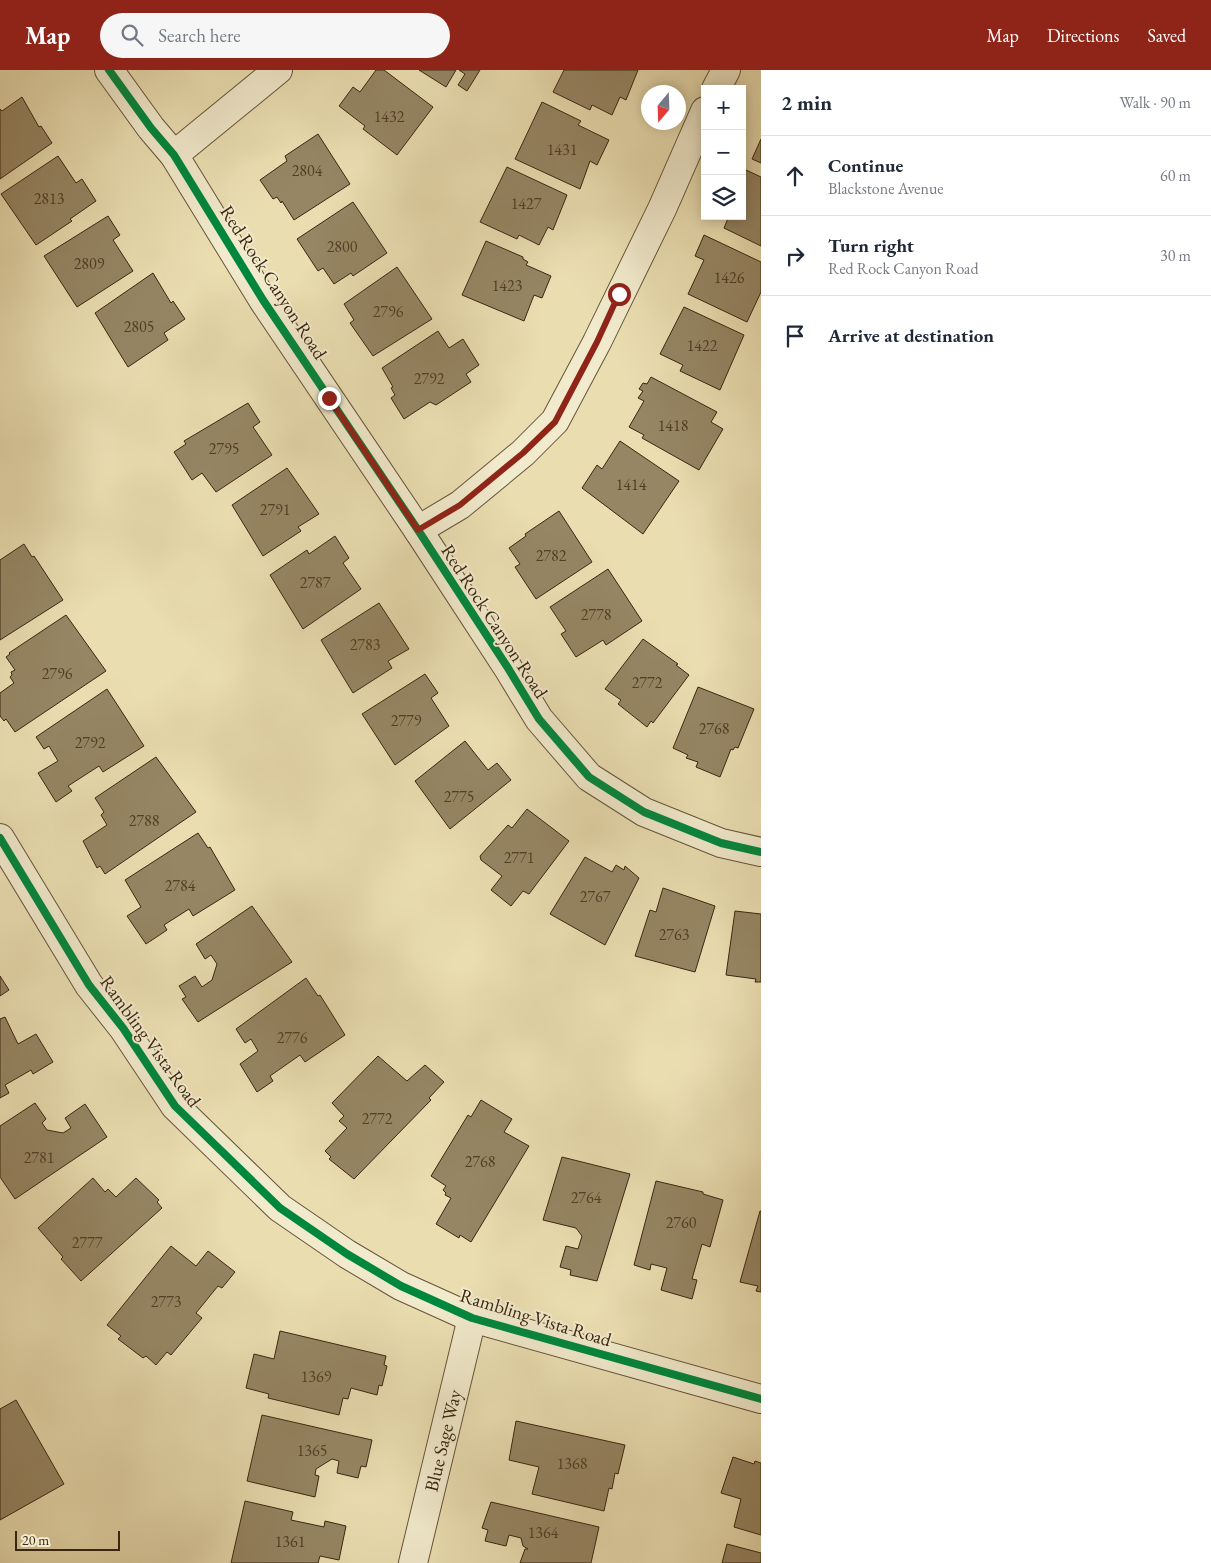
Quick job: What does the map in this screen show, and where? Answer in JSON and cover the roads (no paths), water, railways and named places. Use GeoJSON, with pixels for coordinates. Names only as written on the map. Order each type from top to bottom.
{"type":"FeatureCollection","features":[{"type":"Feature","properties":{"kind":"street","name":"Red Rock Canyon Road"},"geometry":{"type":"LineString","coordinates":[[109,70],[151,128],[174,155],[263,300],[418,530],[539,719],[589,777],[644,812],[721,843],[761,852]]}},
{"type":"Feature","properties":{"kind":"street"},"geometry":{"type":"LineString","coordinates":[[174,155],[278,70]]}},
{"type":"Feature","properties":{"kind":"street"},"geometry":{"type":"LineString","coordinates":[[718,85],[726,70]]}},
{"type":"Feature","properties":{"kind":"street"},"geometry":{"type":"LineString","coordinates":[[418,530],[460,505],[523,453],[555,422],[597,342],[662,209],[701,120]]}},
{"type":"Feature","properties":{"kind":"street","name":"Rambling Vista Road"},"geometry":{"type":"LineString","coordinates":[[0,838],[89,985],[123,1028],[175,1106],[280,1208],[347,1254],[401,1286],[472,1318],[761,1399]]}},
{"type":"Feature","properties":{"kind":"street","name":"Blue Sage Way"},"geometry":{"type":"LineString","coordinates":[[413,1563],[472,1318]]}}]}
